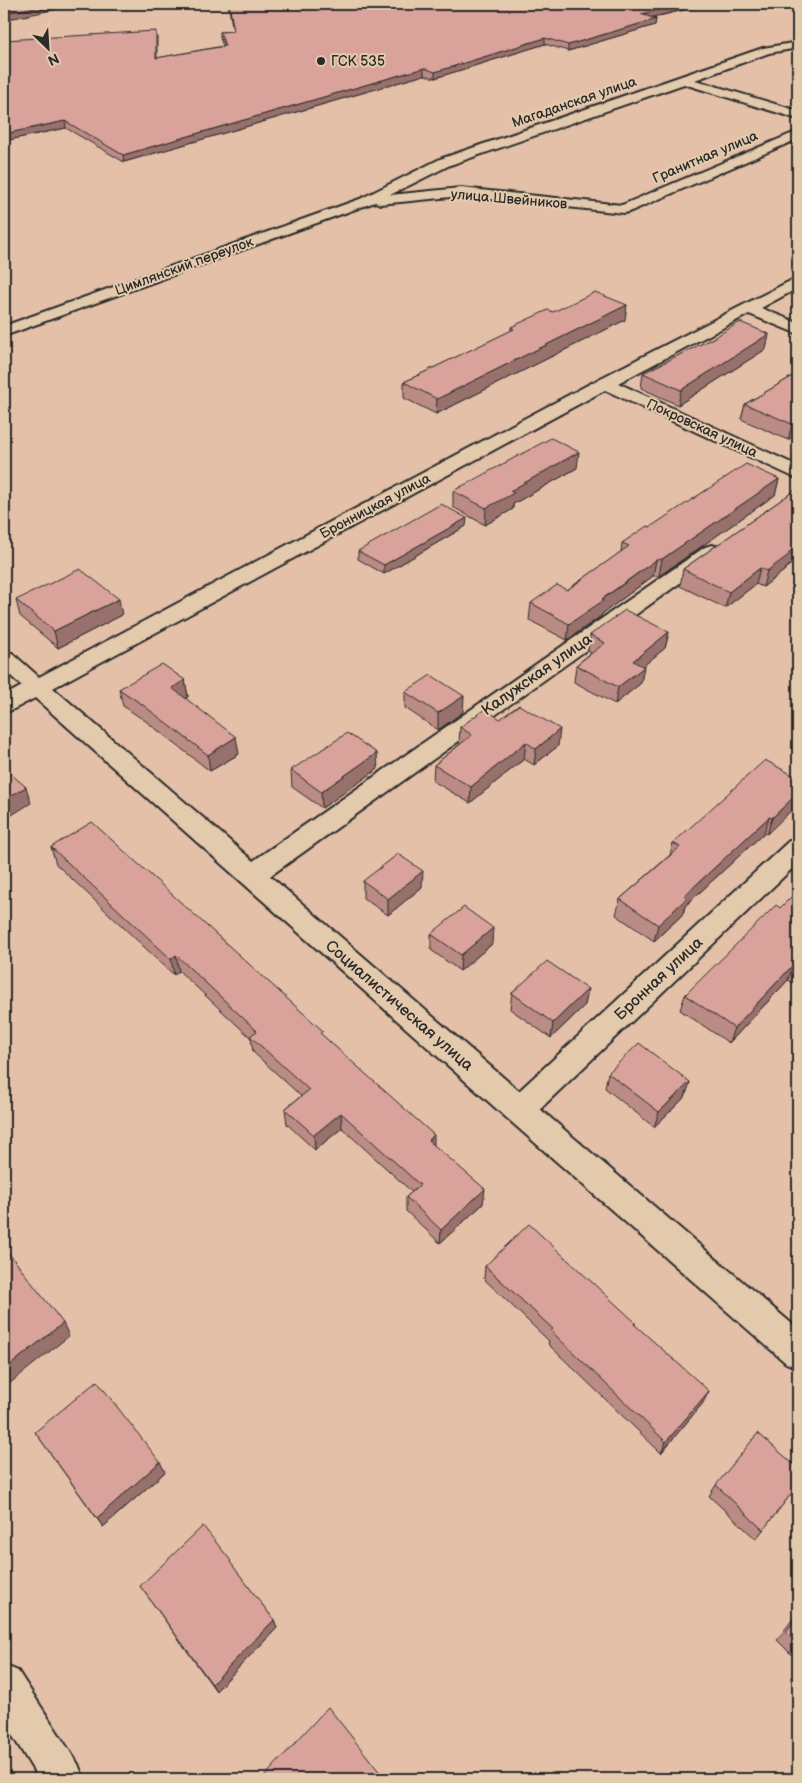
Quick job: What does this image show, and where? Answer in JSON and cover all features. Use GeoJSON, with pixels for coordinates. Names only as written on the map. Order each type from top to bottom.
{"type":"FeatureCollection","features":[{"type":"Feature","properties":{"kind":"street"},"geometry":{"type":"LineString","coordinates":[[791,4],[798,6]]}},
{"type":"Feature","properties":{"kind":"street","name":"Магаданская улица"},"geometry":{"type":"LineString","coordinates":[[365,202],[445,162],[767,50],[798,45]]}},
{"type":"Feature","properties":{"kind":"street"},"geometry":{"type":"LineString","coordinates":[[684,80],[798,116]]}},
{"type":"Feature","properties":{"kind":"street","name":"Гранитная улица"},"geometry":{"type":"LineString","coordinates":[[624,209],[798,135]]}},
{"type":"Feature","properties":{"kind":"street","name":"улица Швейников"},"geometry":{"type":"LineString","coordinates":[[365,202],[460,192],[624,209]]}},
{"type":"Feature","properties":{"kind":"street","name":"Цимлянский переулок"},"geometry":{"type":"LineString","coordinates":[[4,331],[365,202]]}},
{"type":"Feature","properties":{"kind":"street","name":"Бронницкая улица"},"geometry":{"type":"LineString","coordinates":[[4,705],[605,383],[798,282]]}},
{"type":"Feature","properties":{"kind":"street"},"geometry":{"type":"LineString","coordinates":[[748,308],[798,329]]}},
{"type":"Feature","properties":{"kind":"street","name":"Покровская улица"},"geometry":{"type":"LineString","coordinates":[[605,383],[798,473]]}},
{"type":"Feature","properties":{"kind":"street","name":"Калужская улица"},"geometry":{"type":"LineString","coordinates":[[251,876],[733,536]]}},
{"type":"Feature","properties":{"kind":"street","name":"Социалистическая улица"},"geometry":{"type":"LineString","coordinates":[[4,658],[519,1110],[798,1351]]}},
{"type":"Feature","properties":{"kind":"street","name":"Бронная улица"},"geometry":{"type":"LineString","coordinates":[[519,1110],[798,848]]}},
{"type":"Feature","properties":{"kind":"street"},"geometry":{"type":"LineString","coordinates":[[4,1685],[63,1779]]}},
{"type":"Feature","properties":{"kind":"building"},"geometry":{"type":"Polygon","coordinates":[[[4,4],[52,4],[4,13],[4,4]]]}},
{"type":"Feature","properties":{"kind":"building"},"geometry":{"type":"Polygon","coordinates":[[[229,4],[685,4],[641,14],[656,19],[568,45],[545,38],[435,72],[424,68],[123,155],[65,121],[4,134],[4,40],[156,31],[156,58],[225,46],[220,32],[234,31],[229,4]]]}},
{"type":"Feature","properties":{"kind":"building"},"geometry":{"type":"Polygon","coordinates":[[[595,292],[627,305],[437,399],[404,382],[514,329],[511,327],[548,310],[553,312],[595,292]]]}},
{"type":"Feature","properties":{"kind":"building"},"geometry":{"type":"Polygon","coordinates":[[[740,322],[769,334],[681,390],[643,373],[715,337],[740,322]]]}},
{"type":"Feature","properties":{"kind":"building"},"geometry":{"type":"Polygon","coordinates":[[[798,373],[798,420],[792,424],[745,404],[798,373]]]}},
{"type":"Feature","properties":{"kind":"building"},"geometry":{"type":"Polygon","coordinates":[[[551,438],[579,452],[510,491],[514,493],[486,508],[453,491],[551,438]]]}},
{"type":"Feature","properties":{"kind":"building"},"geometry":{"type":"Polygon","coordinates":[[[746,464],[779,479],[662,559],[656,560],[569,624],[531,603],[557,585],[567,590],[629,546],[622,543],[647,526],[650,527],[746,464]]]}},
{"type":"Feature","properties":{"kind":"building"},"geometry":{"type":"Polygon","coordinates":[[[798,488],[798,546],[767,571],[760,568],[729,592],[683,569],[798,488]]]}},
{"type":"Feature","properties":{"kind":"building"},"geometry":{"type":"Polygon","coordinates":[[[441,504],[467,518],[384,565],[358,551],[441,504]]]}},
{"type":"Feature","properties":{"kind":"building"},"geometry":{"type":"Polygon","coordinates":[[[80,569],[119,599],[54,631],[16,600],[80,569]]]}},
{"type":"Feature","properties":{"kind":"building"},"geometry":{"type":"Polygon","coordinates":[[[625,610],[669,632],[633,661],[644,667],[618,687],[576,665],[605,643],[590,635],[625,610]]]}},
{"type":"Feature","properties":{"kind":"building"},"geometry":{"type":"Polygon","coordinates":[[[162,664],[185,680],[172,688],[236,737],[208,755],[119,689],[162,664]]]}},
{"type":"Feature","properties":{"kind":"building"},"geometry":{"type":"Polygon","coordinates":[[[431,675],[464,696],[438,713],[405,692],[431,675]]]}},
{"type":"Feature","properties":{"kind":"building"},"geometry":{"type":"Polygon","coordinates":[[[519,705],[560,729],[536,749],[526,742],[471,787],[434,765],[472,735],[460,727],[485,709],[500,719],[519,705]]]}},
{"type":"Feature","properties":{"kind":"building"},"geometry":{"type":"Polygon","coordinates":[[[347,733],[377,753],[321,792],[291,770],[347,733]]]}},
{"type":"Feature","properties":{"kind":"building"},"geometry":{"type":"Polygon","coordinates":[[[765,760],[798,778],[798,793],[772,818],[769,817],[684,896],[687,898],[658,925],[620,899],[680,847],[673,843],[765,760]]]}},
{"type":"Feature","properties":{"kind":"building"},"geometry":{"type":"Polygon","coordinates":[[[4,768],[26,787],[4,800],[4,768]]]}},
{"type":"Feature","properties":{"kind":"building"},"geometry":{"type":"Polygon","coordinates":[[[92,822],[323,1031],[320,1033],[434,1135],[428,1140],[485,1189],[441,1230],[406,1197],[420,1185],[341,1113],[314,1135],[285,1109],[309,1090],[250,1036],[257,1031],[176,955],[171,959],[51,847],[92,822]]]}},
{"type":"Feature","properties":{"kind":"building"},"geometry":{"type":"Polygon","coordinates":[[[398,854],[423,871],[388,899],[363,881],[398,854]]]}},
{"type":"Feature","properties":{"kind":"building"},"geometry":{"type":"Polygon","coordinates":[[[798,890],[798,967],[794,964],[734,1028],[685,995],[776,905],[780,908],[798,890]]]}},
{"type":"Feature","properties":{"kind":"building"},"geometry":{"type":"Polygon","coordinates":[[[464,907],[493,928],[461,955],[431,934],[464,907]]]}},
{"type":"Feature","properties":{"kind":"building"},"geometry":{"type":"Polygon","coordinates":[[[547,961],[588,989],[553,1023],[512,993],[547,961]]]}},
{"type":"Feature","properties":{"kind":"building"},"geometry":{"type":"Polygon","coordinates":[[[639,1043],[690,1082],[659,1112],[608,1073],[639,1043]]]}},
{"type":"Feature","properties":{"kind":"building"},"geometry":{"type":"Polygon","coordinates":[[[529,1224],[635,1322],[634,1324],[709,1391],[666,1442],[551,1331],[553,1329],[485,1266],[529,1224]]]}},
{"type":"Feature","properties":{"kind":"building"},"geometry":{"type":"Polygon","coordinates":[[[4,1247],[63,1323],[4,1370],[4,1247]]]}},
{"type":"Feature","properties":{"kind":"building"},"geometry":{"type":"Polygon","coordinates":[[[97,1381],[160,1462],[97,1518],[35,1432],[97,1381]]]}},
{"type":"Feature","properties":{"kind":"building"},"geometry":{"type":"Polygon","coordinates":[[[758,1433],[798,1468],[798,1485],[763,1530],[716,1485],[758,1433]]]}},
{"type":"Feature","properties":{"kind":"building"},"geometry":{"type":"Polygon","coordinates":[[[203,1526],[274,1620],[212,1684],[140,1586],[203,1526]]]}},
{"type":"Feature","properties":{"kind":"building"},"geometry":{"type":"Polygon","coordinates":[[[798,1615],[798,1644],[786,1632],[798,1615]]]}},
{"type":"Feature","properties":{"kind":"building"},"geometry":{"type":"Polygon","coordinates":[[[328,1707],[385,1779],[264,1779],[263,1778],[328,1707]]]}},
{"type":"Feature","properties":{"kind":"place","name":"ГСК 535"},"geometry":{"type":"Point","coordinates":[321,61]}}]}
